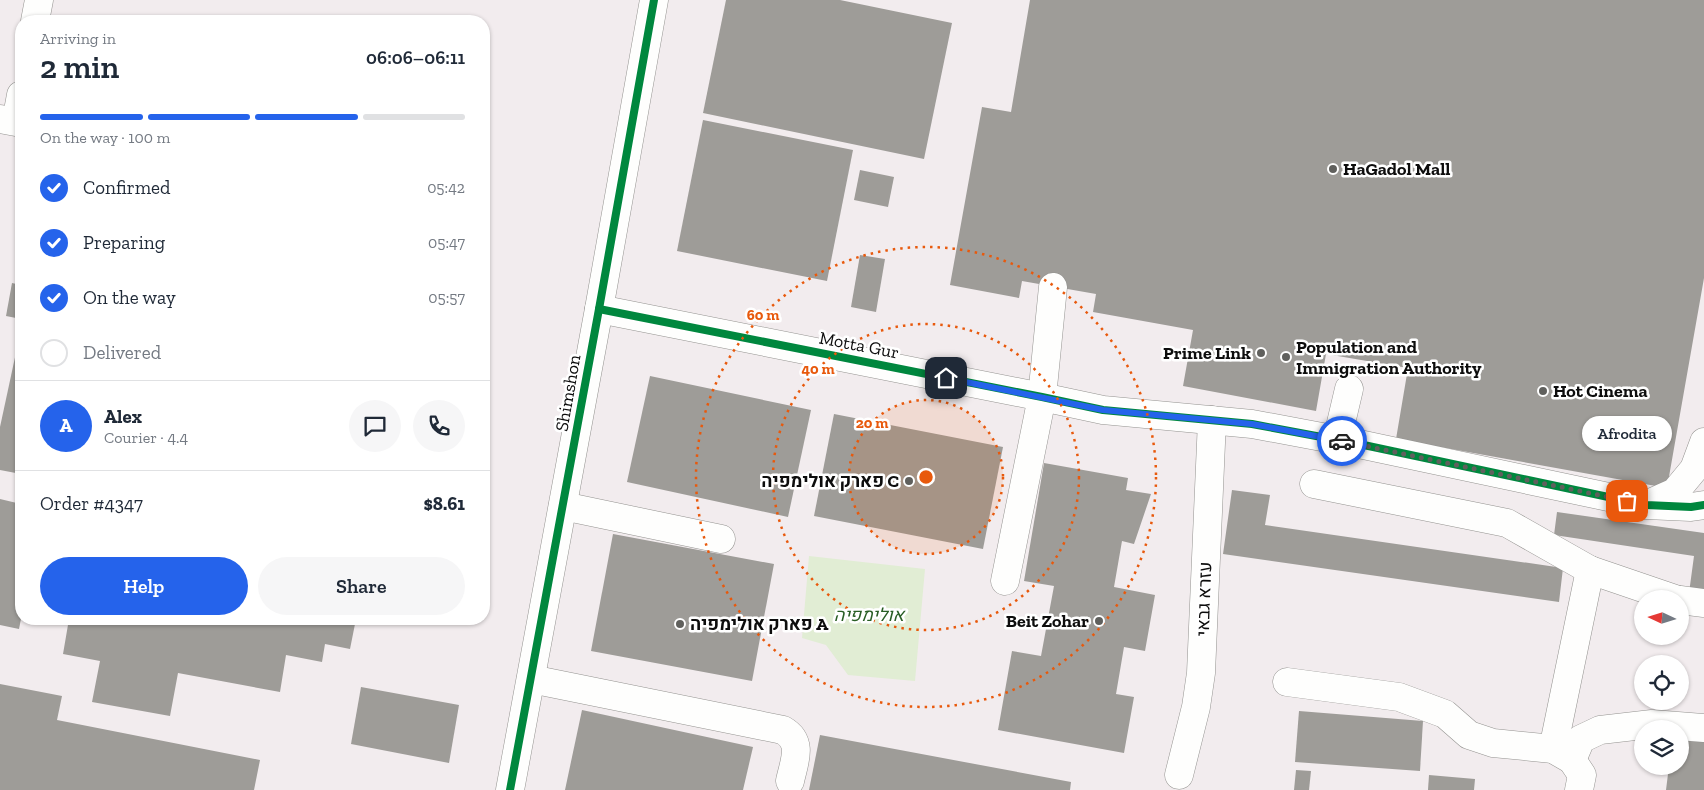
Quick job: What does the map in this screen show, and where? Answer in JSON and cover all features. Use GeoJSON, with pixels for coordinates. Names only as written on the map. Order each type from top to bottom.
{"type":"FeatureCollection","features":[{"type":"Feature","properties":{"kind":"street"},"geometry":{"type":"LineString","coordinates":[[36,15],[39,0]]}},
{"type":"Feature","properties":{"kind":"street","name":"Shimshon"},"geometry":{"type":"LineString","coordinates":[[510,790],[654,0]]}},
{"type":"Feature","properties":{"kind":"street"},"geometry":{"type":"LineString","coordinates":[[0,119],[15,122]]}},
{"type":"Feature","properties":{"kind":"street"},"geometry":{"type":"LineString","coordinates":[[1005,582],[1042,396],[1053,287]]}},
{"type":"Feature","properties":{"kind":"street","name":"Motta Gur"},"geometry":{"type":"LineString","coordinates":[[599,309],[1042,396],[1103,410],[1252,424],[1646,505],[1692,507],[1704,505]]}},
{"type":"Feature","properties":{"kind":"street"},"geometry":{"type":"LineString","coordinates":[[1337,440],[1349,389]]}},
{"type":"Feature","properties":{"kind":"street","name":"עזרא גבאי"},"geometry":{"type":"LineString","coordinates":[[1179,775],[1196,707],[1201,673],[1212,420]]}},
{"type":"Feature","properties":{"kind":"street"},"geometry":{"type":"LineString","coordinates":[[1646,505],[1675,492],[1694,468],[1704,442]]}},
{"type":"Feature","properties":{"kind":"street"},"geometry":{"type":"LineString","coordinates":[[1314,484],[1507,523],[1590,570],[1649,590]]}},
{"type":"Feature","properties":{"kind":"street"},"geometry":{"type":"LineString","coordinates":[[563,506],[721,540]]}},
{"type":"Feature","properties":{"kind":"street"},"geometry":{"type":"LineString","coordinates":[[1562,754],[1590,570]]}},
{"type":"Feature","properties":{"kind":"street"},"geometry":{"type":"LineString","coordinates":[[1689,601],[1704,603]]}},
{"type":"Feature","properties":{"kind":"street"},"geometry":{"type":"LineString","coordinates":[[531,679],[783,730],[790,734],[797,751],[790,781]]}},
{"type":"Feature","properties":{"kind":"street"},"geometry":{"type":"LineString","coordinates":[[1287,682],[1399,697],[1445,714],[1469,735],[1493,743],[1562,754],[1582,775],[1580,790]]}},
{"type":"Feature","properties":{"kind":"street"},"geometry":{"type":"LineString","coordinates":[[1562,754],[1582,739],[1600,730],[1652,724],[1704,728]]}},
{"type":"Feature","properties":{"kind":"shaded area"},"geometry":{"type":"Polygon","coordinates":[[[0,0],[1704,0],[1704,790],[0,790],[0,0]]]}},
{"type":"Feature","properties":{"kind":"green space","name":"אולימפיה"},"geometry":{"type":"Polygon","coordinates":[[[809,556],[925,569],[915,681],[848,675],[826,645],[802,638],[809,556]]]}},
{"type":"Feature","properties":{"kind":"building"},"geometry":{"type":"Polygon","coordinates":[[[726,0],[840,0],[952,23],[924,159],[703,113],[726,0]]]}},
{"type":"Feature","properties":{"kind":"building"},"geometry":{"type":"Polygon","coordinates":[[[1030,0],[1704,0],[1704,278],[1667,488],[1396,439],[1408,368],[1326,354],[1316,411],[1183,386],[1193,330],[1093,312],[1096,294],[1022,281],[1019,298],[950,285],[982,107],[1011,112],[1030,0]]]}},
{"type":"Feature","properties":{"kind":"building"},"geometry":{"type":"Polygon","coordinates":[[[703,120],[853,150],[827,281],[677,251],[703,120]]]}},
{"type":"Feature","properties":{"kind":"building"},"geometry":{"type":"Polygon","coordinates":[[[860,170],[894,177],[888,207],[854,200],[860,170]]]}},
{"type":"Feature","properties":{"kind":"building"},"geometry":{"type":"Polygon","coordinates":[[[860,255],[885,259],[876,312],[851,307],[860,255]]]}},
{"type":"Feature","properties":{"kind":"building"},"geometry":{"type":"Polygon","coordinates":[[[12,283],[15,284],[15,318],[6,316],[12,283]]]}},
{"type":"Feature","properties":{"kind":"building"},"geometry":{"type":"Polygon","coordinates":[[[15,357],[15,473],[0,470],[0,427],[15,357]]]}},
{"type":"Feature","properties":{"kind":"building"},"geometry":{"type":"Polygon","coordinates":[[[650,376],[811,410],[788,517],[627,482],[650,376]]]}},
{"type":"Feature","properties":{"kind":"building","name":"פארק אולימפיה C"},"geometry":{"type":"Polygon","coordinates":[[[834,414],[1003,447],[983,549],[814,516],[834,414]]]}},
{"type":"Feature","properties":{"kind":"building","name":"Beit Zohar"},"geometry":{"type":"Polygon","coordinates":[[[1044,463],[1128,478],[1126,490],[1151,494],[1134,544],[1122,541],[1114,587],[1155,595],[1145,651],[1124,647],[1116,694],[1134,697],[1124,753],[998,730],[1012,651],[1041,656],[1054,586],[1024,581],[1044,463]]]}},
{"type":"Feature","properties":{"kind":"building"},"geometry":{"type":"Polygon","coordinates":[[[1232,490],[1270,495],[1265,525],[1563,568],[1559,602],[1223,554],[1232,490]]]}},
{"type":"Feature","properties":{"kind":"building"},"geometry":{"type":"Polygon","coordinates":[[[0,499],[15,503],[15,625],[20,625],[19,629],[0,625],[0,499]]]}},
{"type":"Feature","properties":{"kind":"building"},"geometry":{"type":"Polygon","coordinates":[[[1557,512],[1704,533],[1704,595],[1689,593],[1694,556],[1554,535],[1557,512]]]}},
{"type":"Feature","properties":{"kind":"building","name":"פארק אולימפיה A"},"geometry":{"type":"Polygon","coordinates":[[[613,534],[774,564],[752,681],[591,651],[613,534]]]}},
{"type":"Feature","properties":{"kind":"building"},"geometry":{"type":"Polygon","coordinates":[[[68,625],[355,625],[350,649],[325,644],[322,662],[286,655],[280,692],[178,673],[170,716],[92,702],[100,661],[63,654],[68,625]]]}},
{"type":"Feature","properties":{"kind":"building"},"geometry":{"type":"Polygon","coordinates":[[[0,684],[62,696],[57,720],[260,760],[254,790],[0,790],[0,684]]]}},
{"type":"Feature","properties":{"kind":"building"},"geometry":{"type":"Polygon","coordinates":[[[361,687],[459,705],[449,763],[351,744],[361,687]]]}},
{"type":"Feature","properties":{"kind":"building"},"geometry":{"type":"Polygon","coordinates":[[[582,710],[753,747],[743,790],[565,790],[582,710]]]}},
{"type":"Feature","properties":{"kind":"building"},"geometry":{"type":"Polygon","coordinates":[[[1299,711],[1423,721],[1420,771],[1295,762],[1299,711]]]}},
{"type":"Feature","properties":{"kind":"building"},"geometry":{"type":"Polygon","coordinates":[[[820,735],[1071,782],[1070,790],[809,790],[820,735]]]}},
{"type":"Feature","properties":{"kind":"building"},"geometry":{"type":"Polygon","coordinates":[[[1689,737],[1704,738],[1704,790],[1666,790],[1668,775],[1689,775],[1689,737]]]}},
{"type":"Feature","properties":{"kind":"building"},"geometry":{"type":"Polygon","coordinates":[[[1296,770],[1311,771],[1309,790],[1294,790],[1296,770]]]}},
{"type":"Feature","properties":{"kind":"building"},"geometry":{"type":"Polygon","coordinates":[[[1429,775],[1475,779],[1474,790],[1428,790],[1429,775]]]}},
{"type":"Feature","properties":{"kind":"cycle path"},"geometry":{"type":"LineString","coordinates":[[510,790],[654,0]]}},
{"type":"Feature","properties":{"kind":"cycle path"},"geometry":{"type":"LineString","coordinates":[[599,309],[1103,410],[1252,424],[1359,444],[1646,505],[1691,507],[1704,505]]}},
{"type":"Feature","properties":{"kind":"way so far"},"geometry":{"type":"LineString","coordinates":[[1342,441],[1627,501]]}},
{"type":"Feature","properties":{"kind":"place","name":"HaGadol Mall"},"geometry":{"type":"Point","coordinates":[1333,169]}},
{"type":"Feature","properties":{"kind":"place","name":"Prime Link"},"geometry":{"type":"Point","coordinates":[1261,353]}},
{"type":"Feature","properties":{"kind":"place","name":"Population and Immigration Authority"},"geometry":{"type":"Point","coordinates":[1286,357]}},
{"type":"Feature","properties":{"kind":"place","name":"Hot Cinema"},"geometry":{"type":"Point","coordinates":[1543,391]}},
{"type":"Feature","properties":{"kind":"place","name":"פארק אולימפיה C"},"geometry":{"type":"Point","coordinates":[909,481]}},
{"type":"Feature","properties":{"kind":"place","name":"Afrodita"},"geometry":{"type":"Point","coordinates":[1627,501]}},
{"type":"Feature","properties":{"kind":"place","name":"Beit Zohar"},"geometry":{"type":"Point","coordinates":[1099,621]}},
{"type":"Feature","properties":{"kind":"place","name":"פארק אולימפיה A"},"geometry":{"type":"Point","coordinates":[680,624]}},
{"type":"Feature","properties":{"kind":"route"},"geometry":{"type":"LineString","coordinates":[[946,378],[1042,396],[1103,410],[1252,424],[1342,441]]}}]}
